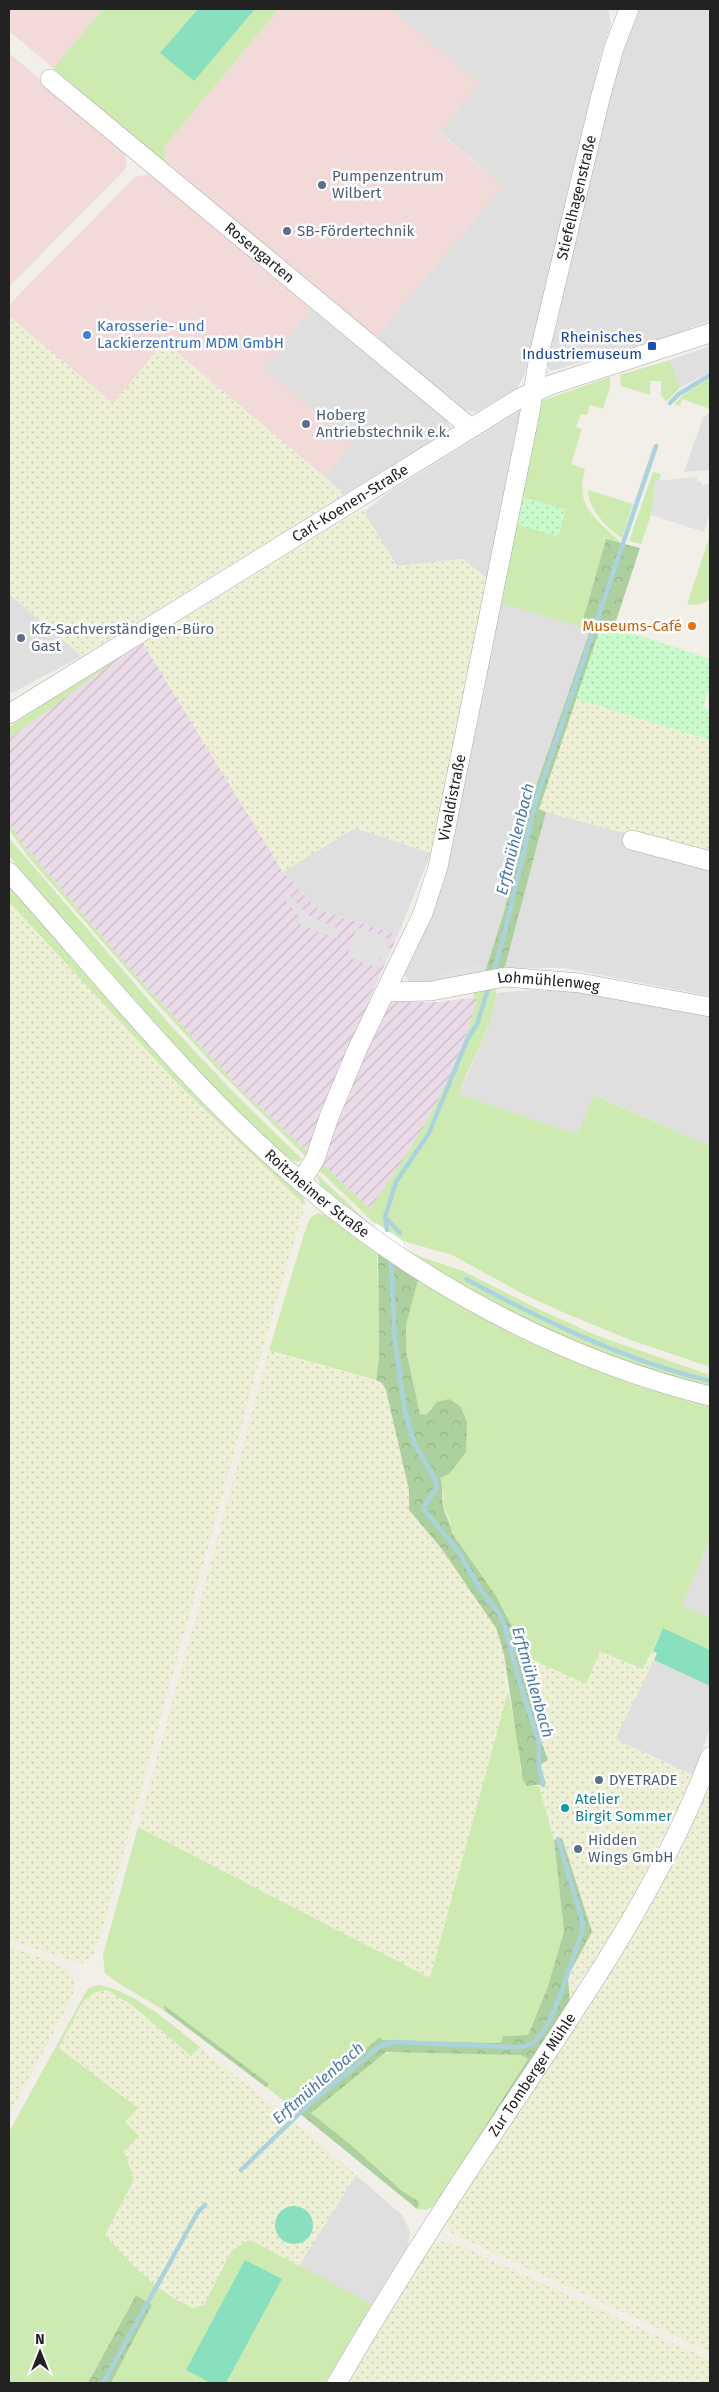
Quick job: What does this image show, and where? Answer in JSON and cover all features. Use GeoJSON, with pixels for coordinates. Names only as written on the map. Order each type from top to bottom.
{"type":"FeatureCollection","features":[{"type":"Feature","properties":{"kind":"street","name":"Stiefelhagenstraße"},"geometry":{"type":"LineString","coordinates":[[534,391],[540,350],[600,99],[625,10]]}},
{"type":"Feature","properties":{"kind":"street","name":"Rosengarten"},"geometry":{"type":"LineString","coordinates":[[50,78],[471,428]]}},
{"type":"Feature","properties":{"kind":"street","name":"Carl-Koenen-Straße"},"geometry":{"type":"LineString","coordinates":[[9,714],[534,391],[710,334]]}},
{"type":"Feature","properties":{"kind":"street","name":"Vivaldistraße"},"geometry":{"type":"LineString","coordinates":[[302,1182],[315,1159],[329,1117],[357,1050],[422,913],[438,867],[534,391]]}},
{"type":"Feature","properties":{"kind":"street"},"geometry":{"type":"LineString","coordinates":[[632,840],[710,861]]}},
{"type":"Feature","properties":{"kind":"street","name":"Roitzheimer Straße"},"geometry":{"type":"LineString","coordinates":[[9,872],[204,1088],[302,1182],[377,1240],[481,1305],[553,1341],[634,1373],[710,1396]]}},
{"type":"Feature","properties":{"kind":"street","name":"Lohmühlenweg"},"geometry":{"type":"LineString","coordinates":[[386,992],[431,991],[490,978],[580,983],[710,1007]]}},
{"type":"Feature","properties":{"kind":"street","name":"Zur Tomberger Mühle"},"geometry":{"type":"LineString","coordinates":[[337,2383],[430,2227],[614,1950],[671,1849],[710,1757]]}},
{"type":"Feature","properties":{"kind":"shaded area"},"geometry":{"type":"Polygon","coordinates":[[[9,9],[103,9],[53,68],[9,31],[9,9]]]}},
{"type":"Feature","properties":{"kind":"shaded area"},"geometry":{"type":"Polygon","coordinates":[[[279,9],[391,9],[480,83],[440,133],[503,186],[375,338],[165,163],[164,147],[279,9]]]}},
{"type":"Feature","properties":{"kind":"shaded area"},"geometry":{"type":"Polygon","coordinates":[[[391,9],[608,9],[611,24],[599,61],[525,373],[517,389],[477,412],[464,410],[375,338],[503,186],[440,132],[479,83],[391,9]]]}},
{"type":"Feature","properties":{"kind":"shaded area"},"geometry":{"type":"Polygon","coordinates":[[[640,9],[710,9],[710,321],[690,328],[690,331],[551,371],[548,367],[548,360],[612,88],[621,54],[640,9]]]}},
{"type":"Feature","properties":{"kind":"shaded area"},"geometry":{"type":"Polygon","coordinates":[[[9,53],[125,151],[126,168],[9,287],[9,53]]]}},
{"type":"Feature","properties":{"kind":"shaded area"},"geometry":{"type":"Polygon","coordinates":[[[154,175],[312,308],[264,369],[352,443],[324,477],[165,342],[113,404],[9,316],[9,305],[136,176],[154,175]]]}},
{"type":"Feature","properties":{"kind":"shaded area"},"geometry":{"type":"Polygon","coordinates":[[[312,308],[445,419],[452,429],[345,494],[324,477],[352,443],[263,369],[312,308]]]}},
{"type":"Feature","properties":{"kind":"shaded area"},"geometry":{"type":"Polygon","coordinates":[[[710,346],[710,372],[680,388],[670,360],[710,346]]]}},
{"type":"Feature","properties":{"kind":"shaded area"},"geometry":{"type":"Polygon","coordinates":[[[524,408],[490,581],[463,559],[397,566],[364,512],[388,493],[524,408]]]}},
{"type":"Feature","properties":{"kind":"shaded area"},"geometry":{"type":"Polygon","coordinates":[[[710,412],[710,470],[684,472],[703,418],[710,412]]]}},
{"type":"Feature","properties":{"kind":"shaded area"},"geometry":{"type":"Polygon","coordinates":[[[697,477],[697,482],[701,481],[702,485],[710,484],[710,512],[704,532],[651,515],[655,491],[654,481],[697,477]]]}},
{"type":"Feature","properties":{"kind":"shaded area"},"geometry":{"type":"Polygon","coordinates":[[[9,594],[82,656],[12,693],[9,691],[9,594]]]}},
{"type":"Feature","properties":{"kind":"shaded area"},"geometry":{"type":"Polygon","coordinates":[[[497,602],[590,629],[533,795],[504,912],[484,975],[434,985],[415,983],[408,980],[405,975],[430,911],[497,602]]]}},
{"type":"Feature","properties":{"kind":"shaded area"},"geometry":{"type":"Polygon","coordinates":[[[143,643],[283,872],[319,910],[398,935],[368,1002],[439,1002],[477,997],[470,1028],[451,1076],[413,1146],[370,1209],[242,1091],[130,969],[20,841],[9,822],[9,739],[102,668],[143,643]]]}},
{"type":"Feature","properties":{"kind":"shaded area"},"geometry":{"type":"Polygon","coordinates":[[[546,812],[632,835],[710,866],[710,996],[564,968],[505,968],[546,812]]]}},
{"type":"Feature","properties":{"kind":"shaded area"},"geometry":{"type":"Polygon","coordinates":[[[355,828],[431,853],[398,935],[319,910],[283,872],[355,828]]]}},
{"type":"Feature","properties":{"kind":"shaded area"},"geometry":{"type":"Polygon","coordinates":[[[287,893],[309,916],[340,929],[337,939],[299,924],[301,918],[282,896],[287,893]]]}},
{"type":"Feature","properties":{"kind":"shaded area"},"geometry":{"type":"Polygon","coordinates":[[[357,927],[387,937],[384,947],[392,949],[387,959],[380,957],[377,967],[347,957],[357,927]]]}},
{"type":"Feature","properties":{"kind":"shaded area"},"geometry":{"type":"Polygon","coordinates":[[[479,965],[475,977],[435,985],[438,973],[479,965]]]}},
{"type":"Feature","properties":{"kind":"shaded area"},"geometry":{"type":"Polygon","coordinates":[[[530,990],[586,992],[710,1017],[710,1146],[595,1095],[577,1134],[459,1094],[486,1033],[497,993],[530,990]]]}},
{"type":"Feature","properties":{"kind":"shaded area"},"geometry":{"type":"Polygon","coordinates":[[[710,1539],[710,1618],[682,1605],[710,1539]]]}},
{"type":"Feature","properties":{"kind":"shaded area"},"geometry":{"type":"Polygon","coordinates":[[[654,1660],[710,1686],[710,1728],[693,1775],[615,1739],[654,1660]]]}},
{"type":"Feature","properties":{"kind":"shaded area"},"geometry":{"type":"Polygon","coordinates":[[[356,2175],[402,2215],[410,2231],[408,2246],[372,2304],[298,2267],[356,2175]]]}},
{"type":"Feature","properties":{"kind":"green space"},"geometry":{"type":"Polygon","coordinates":[[[103,9],[279,9],[164,147],[165,163],[53,68],[103,9]]]}},
{"type":"Feature","properties":{"kind":"green space"},"geometry":{"type":"Polygon","coordinates":[[[198,9],[255,9],[194,81],[160,53],[198,9]]]}},
{"type":"Feature","properties":{"kind":"green space"},"geometry":{"type":"Polygon","coordinates":[[[9,316],[113,403],[164,342],[345,494],[82,656],[9,594],[9,316]]]}},
{"type":"Feature","properties":{"kind":"green space"},"geometry":{"type":"Polygon","coordinates":[[[670,360],[680,388],[666,402],[661,395],[661,381],[650,381],[650,395],[621,386],[620,375],[670,360]]]}},
{"type":"Feature","properties":{"kind":"green space"},"geometry":{"type":"Polygon","coordinates":[[[610,377],[610,387],[603,409],[590,405],[587,415],[581,414],[576,427],[582,429],[571,464],[585,469],[583,492],[585,502],[595,517],[619,541],[618,543],[606,539],[581,627],[497,602],[513,523],[566,510],[518,496],[541,401],[610,377]]]}},
{"type":"Feature","properties":{"kind":"green space"},"geometry":{"type":"Polygon","coordinates":[[[710,378],[710,409],[682,399],[680,406],[674,404],[683,395],[710,378]]]}},
{"type":"Feature","properties":{"kind":"green space"},"geometry":{"type":"Polygon","coordinates":[[[653,472],[661,474],[659,481],[654,481],[653,505],[641,544],[629,541],[653,472]]]}},
{"type":"Feature","properties":{"kind":"green space"},"geometry":{"type":"Polygon","coordinates":[[[588,490],[633,504],[622,538],[611,530],[594,510],[588,496],[588,490]]]}},
{"type":"Feature","properties":{"kind":"green space"},"geometry":{"type":"Polygon","coordinates":[[[518,496],[566,510],[558,537],[513,523],[518,496]]]}},
{"type":"Feature","properties":{"kind":"green space"},"geometry":{"type":"Polygon","coordinates":[[[362,509],[397,566],[463,559],[490,581],[434,854],[355,828],[283,872],[143,643],[362,509]]]}},
{"type":"Feature","properties":{"kind":"green space"},"geometry":{"type":"Polygon","coordinates":[[[710,535],[710,599],[699,604],[687,604],[710,535]]]}},
{"type":"Feature","properties":{"kind":"green space"},"geometry":{"type":"Polygon","coordinates":[[[606,539],[640,548],[614,627],[609,625],[599,632],[539,809],[546,812],[504,971],[484,975],[504,912],[533,795],[590,630],[581,627],[606,539]]]}},
{"type":"Feature","properties":{"kind":"green space"},"geometry":{"type":"Polygon","coordinates":[[[609,625],[710,659],[710,686],[703,707],[710,710],[710,740],[576,699],[599,632],[609,625]]]}},
{"type":"Feature","properties":{"kind":"green space"},"geometry":{"type":"Polygon","coordinates":[[[111,660],[116,660],[9,739],[9,727],[111,660]]]}},
{"type":"Feature","properties":{"kind":"green space"},"geometry":{"type":"Polygon","coordinates":[[[576,699],[710,740],[710,856],[539,810],[576,699]]]}},
{"type":"Feature","properties":{"kind":"green space"},"geometry":{"type":"Polygon","coordinates":[[[9,822],[20,841],[130,969],[242,1091],[308,1152],[306,1157],[220,1072],[152,998],[30,859],[9,830],[9,822]]]}},
{"type":"Feature","properties":{"kind":"green space"},"geometry":{"type":"Polygon","coordinates":[[[9,838],[172,1027],[240,1099],[303,1160],[297,1162],[285,1157],[226,1102],[128,996],[9,856],[9,838]]]}},
{"type":"Feature","properties":{"kind":"green space"},"geometry":{"type":"Polygon","coordinates":[[[9,887],[133,1022],[303,1194],[305,1205],[181,1087],[9,902],[9,887]]]}},
{"type":"Feature","properties":{"kind":"green space"},"geometry":{"type":"Polygon","coordinates":[[[9,902],[181,1087],[305,1205],[262,1352],[99,1942],[92,1957],[82,1963],[73,1962],[9,1939],[9,902]]]}},
{"type":"Feature","properties":{"kind":"green space"},"geometry":{"type":"Polygon","coordinates":[[[496,984],[496,997],[489,1025],[459,1094],[577,1134],[594,1095],[710,1146],[710,1367],[628,1339],[567,1314],[525,1295],[452,1255],[403,1241],[372,1221],[318,1169],[320,1162],[370,1209],[419,1134],[447,1081],[469,1026],[477,997],[473,997],[474,988],[496,984]]]}},
{"type":"Feature","properties":{"kind":"green space"},"geometry":{"type":"Polygon","coordinates":[[[317,1174],[371,1225],[369,1227],[321,1188],[317,1174]]]}},
{"type":"Feature","properties":{"kind":"green space"},"geometry":{"type":"Polygon","coordinates":[[[318,1213],[327,1215],[377,1249],[379,1357],[376,1380],[269,1350],[304,1234],[310,1218],[318,1213]]]}},
{"type":"Feature","properties":{"kind":"green space"},"geometry":{"type":"Polygon","coordinates":[[[408,1250],[419,1256],[463,1271],[536,1308],[598,1336],[710,1375],[710,1389],[615,1359],[559,1336],[481,1296],[406,1252],[408,1250]]]}},
{"type":"Feature","properties":{"kind":"green space"},"geometry":{"type":"Polygon","coordinates":[[[378,1253],[404,1270],[419,1277],[406,1325],[406,1350],[420,1414],[426,1415],[437,1402],[449,1399],[460,1406],[467,1422],[466,1452],[449,1474],[440,1478],[443,1506],[452,1533],[496,1596],[511,1624],[541,1741],[548,1760],[540,1765],[546,1784],[527,1786],[523,1780],[504,1654],[496,1628],[441,1548],[409,1510],[409,1490],[386,1390],[382,1383],[376,1380],[379,1357],[378,1253]]]}},
{"type":"Feature","properties":{"kind":"green space"},"geometry":{"type":"Polygon","coordinates":[[[419,1277],[710,1403],[710,1539],[682,1605],[710,1618],[710,1650],[663,1629],[643,1669],[600,1651],[586,1684],[520,1654],[506,1613],[452,1533],[450,1521],[442,1503],[444,1498],[440,1477],[453,1470],[454,1465],[432,1406],[426,1416],[420,1414],[406,1349],[406,1325],[419,1277]]]}},
{"type":"Feature","properties":{"kind":"green space"},"geometry":{"type":"Polygon","coordinates":[[[269,1350],[382,1383],[386,1390],[406,1472],[409,1490],[409,1510],[441,1548],[492,1619],[504,1654],[507,1699],[430,1978],[138,1827],[269,1350]]]}},
{"type":"Feature","properties":{"kind":"green space"},"geometry":{"type":"Polygon","coordinates":[[[663,1628],[710,1650],[710,1686],[654,1660],[657,1653],[653,1651],[663,1628]]]}},
{"type":"Feature","properties":{"kind":"green space"},"geometry":{"type":"Polygon","coordinates":[[[600,1651],[643,1669],[653,1651],[657,1653],[615,1739],[693,1775],[622,1917],[570,1998],[567,1976],[592,1932],[562,1838],[554,1840],[539,1786],[546,1784],[540,1764],[548,1760],[541,1741],[520,1654],[586,1684],[600,1651]]]}},
{"type":"Feature","properties":{"kind":"green space"},"geometry":{"type":"Polygon","coordinates":[[[508,1692],[517,1735],[521,1773],[532,1786],[539,1786],[554,1840],[564,1930],[547,1989],[528,2035],[503,2036],[501,2042],[496,2043],[382,2040],[380,2038],[297,2105],[292,2107],[266,2087],[269,2084],[164,2005],[165,2011],[105,1973],[103,1955],[138,1827],[430,1978],[508,1692]]]}},
{"type":"Feature","properties":{"kind":"green space"},"geometry":{"type":"Polygon","coordinates":[[[710,1782],[710,2352],[457,2236],[450,2231],[446,2219],[620,1954],[682,1850],[710,1782]]]}},
{"type":"Feature","properties":{"kind":"green space"},"geometry":{"type":"Polygon","coordinates":[[[562,1838],[592,1932],[568,1976],[570,2006],[462,2166],[461,2164],[528,2059],[521,2055],[386,2052],[311,2113],[352,2146],[402,2191],[418,2201],[417,2209],[292,2107],[297,2105],[380,2037],[382,2040],[496,2043],[501,2042],[503,2036],[528,2035],[547,1989],[564,1931],[554,1840],[562,1838]]]}},
{"type":"Feature","properties":{"kind":"green space"},"geometry":{"type":"Polygon","coordinates":[[[9,1946],[66,1967],[74,1977],[76,1985],[71,2000],[9,2115],[9,1946]]]}},
{"type":"Feature","properties":{"kind":"green space"},"geometry":{"type":"Polygon","coordinates":[[[99,1985],[112,1988],[139,2001],[200,2047],[191,2056],[132,2005],[107,1990],[95,1992],[83,2001],[59,2048],[138,2108],[125,2122],[139,2136],[124,2151],[134,2180],[105,2235],[156,2286],[193,2308],[204,2305],[232,2250],[250,2240],[372,2304],[325,2383],[111,2383],[152,2305],[136,2295],[88,2383],[9,2383],[9,2132],[84,1995],[89,1988],[99,1985]]]}},
{"type":"Feature","properties":{"kind":"green space"},"geometry":{"type":"Polygon","coordinates":[[[107,1990],[132,2005],[191,2056],[200,2047],[356,2175],[298,2267],[250,2240],[232,2250],[204,2305],[193,2308],[160,2289],[136,2271],[105,2235],[134,2181],[124,2151],[125,2122],[59,2048],[83,2001],[95,1992],[107,1990]]]}},
{"type":"Feature","properties":{"kind":"green space"},"geometry":{"type":"Polygon","coordinates":[[[164,2005],[269,2084],[266,2087],[165,2011],[164,2005]]]}},
{"type":"Feature","properties":{"kind":"green space"},"geometry":{"type":"Polygon","coordinates":[[[402,2051],[521,2055],[528,2059],[436,2205],[426,2210],[417,2209],[418,2201],[402,2191],[310,2113],[383,2054],[402,2051]]]}},
{"type":"Feature","properties":{"kind":"green space"},"geometry":{"type":"Polygon","coordinates":[[[294,2206],[307,2212],[313,2225],[307,2238],[294,2244],[281,2238],[275,2225],[281,2212],[294,2206]]]}},
{"type":"Feature","properties":{"kind":"green space"},"geometry":{"type":"Polygon","coordinates":[[[443,2241],[459,2245],[710,2360],[710,2383],[344,2383],[433,2243],[443,2241]]]}},
{"type":"Feature","properties":{"kind":"green space"},"geometry":{"type":"Polygon","coordinates":[[[245,2260],[282,2279],[226,2383],[211,2383],[186,2370],[245,2260]]]}},
{"type":"Feature","properties":{"kind":"green space"},"geometry":{"type":"Polygon","coordinates":[[[136,2295],[152,2305],[111,2383],[88,2383],[136,2295]]]}},
{"type":"Feature","properties":{"kind":"pier"},"geometry":{"type":"Polygon","coordinates":[[[376,1223],[403,1241],[404,1271],[378,1253],[376,1223]]]}},
{"type":"Feature","properties":{"kind":"waterway","name":"Erftmühlenbach"},"geometry":{"type":"LineString","coordinates":[[670,403],[679,394],[710,375]]}},
{"type":"Feature","properties":{"kind":"waterway","name":"Erftmühlenbach"},"geometry":{"type":"LineString","coordinates":[[493,974],[536,800],[656,446]]}},
{"type":"Feature","properties":{"kind":"waterway","name":"Erftmühlenbach"},"geometry":{"type":"LineString","coordinates":[[387,1230],[385,1217],[396,1182],[429,1133],[467,1040],[477,1024],[489,986]]}},
{"type":"Feature","properties":{"kind":"waterway"},"geometry":{"type":"LineString","coordinates":[[385,1217],[400,1233]]}},
{"type":"Feature","properties":{"kind":"waterway","name":"Erftmühlenbach"},"geometry":{"type":"LineString","coordinates":[[391,1262],[395,1341],[405,1412],[415,1445],[434,1477],[437,1487],[424,1506],[424,1510],[456,1548],[481,1590],[500,1615],[539,1742],[539,1767],[543,1785]]}},
{"type":"Feature","properties":{"kind":"waterway"},"geometry":{"type":"LineString","coordinates":[[466,1279],[525,1310],[616,1351],[710,1381]]}},
{"type":"Feature","properties":{"kind":"waterway","name":"Erftmühlenbach"},"geometry":{"type":"LineString","coordinates":[[241,2170],[308,2105],[380,2046],[394,2042],[518,2047],[527,2046],[534,2042],[541,2034],[555,2009],[581,1936],[583,1923],[558,1839]]}},
{"type":"Feature","properties":{"kind":"waterway","name":"Erftmühlenbach"},"geometry":{"type":"LineString","coordinates":[[103,2383],[198,2212],[205,2205]]}},
{"type":"Feature","properties":{"kind":"place","name":"Pumpenzentrum Wilbert"},"geometry":{"type":"Point","coordinates":[322,185]}},
{"type":"Feature","properties":{"kind":"place","name":"SB-Fördertechnik"},"geometry":{"type":"Point","coordinates":[287,231]}},
{"type":"Feature","properties":{"kind":"place","name":"Karosserie- und Lackierzentrum MDM GmbH"},"geometry":{"type":"Point","coordinates":[87,335]}},
{"type":"Feature","properties":{"kind":"place","name":"Rheinisches Industriemuseum"},"geometry":{"type":"Point","coordinates":[652,346]}},
{"type":"Feature","properties":{"kind":"place","name":"Hoberg Antriebstechnik e.k."},"geometry":{"type":"Point","coordinates":[306,424]}},
{"type":"Feature","properties":{"kind":"place","name":"Museums-Café"},"geometry":{"type":"Point","coordinates":[692,626]}},
{"type":"Feature","properties":{"kind":"place","name":"Kfz-Sachverständigen-Büro Gast"},"geometry":{"type":"Point","coordinates":[21,638]}},
{"type":"Feature","properties":{"kind":"place","name":"DYETRADE"},"geometry":{"type":"Point","coordinates":[599,1780]}},
{"type":"Feature","properties":{"kind":"place","name":"Atelier Birgit Sommer"},"geometry":{"type":"Point","coordinates":[565,1808]}},
{"type":"Feature","properties":{"kind":"place","name":"Hidden Wings GmbH"},"geometry":{"type":"Point","coordinates":[578,1849]}}]}
